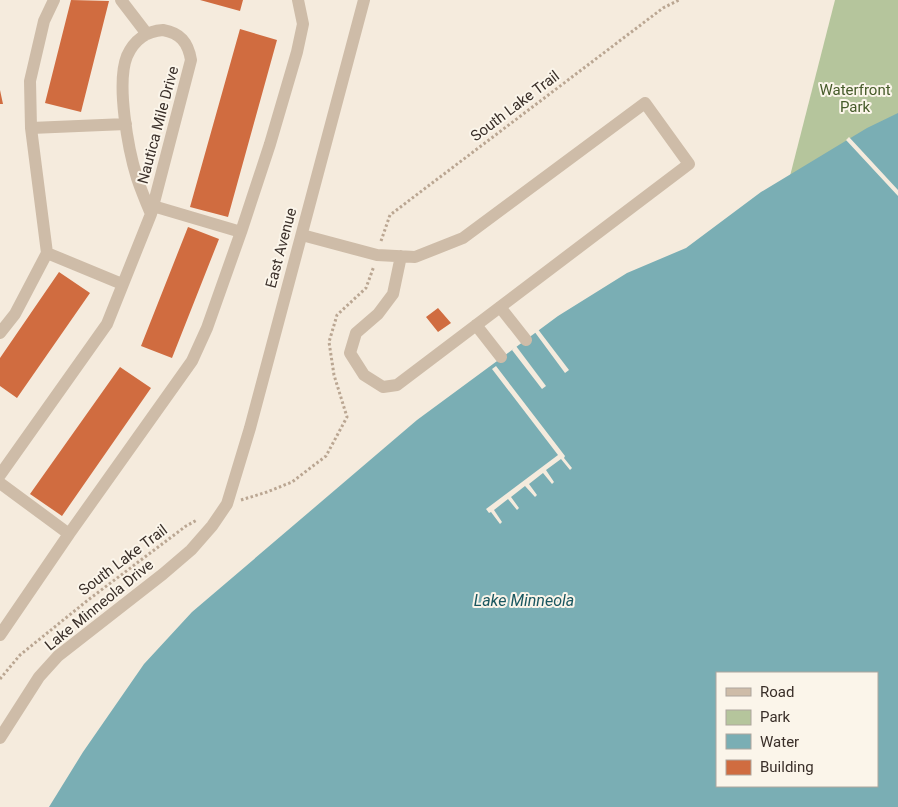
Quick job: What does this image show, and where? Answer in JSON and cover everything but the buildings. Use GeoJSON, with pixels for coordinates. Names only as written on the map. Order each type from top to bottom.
{"type":"FeatureCollection","features":[{"type":"Feature","properties":{"kind":"street"},"geometry":{"type":"LineString","coordinates":[[0,333],[15,314],[47,253],[37,167],[30,128],[30,82],[44,21],[54,0]]}},
{"type":"Feature","properties":{"kind":"street"},"geometry":{"type":"LineString","coordinates":[[121,0],[147,34]]}},
{"type":"Feature","properties":{"kind":"street"},"geometry":{"type":"LineString","coordinates":[[0,635],[192,361],[207,328],[270,144],[297,52],[303,24],[298,0]]}},
{"type":"Feature","properties":{"kind":"street","name":"East Avenue"},"geometry":{"type":"LineString","coordinates":[[227,504],[250,428],[364,0]]}},
{"type":"Feature","properties":{"kind":"street","name":"Nautica Mile Drive"},"geometry":{"type":"LineString","coordinates":[[2,468],[107,324],[152,210],[192,60],[190,48],[183,38],[173,32],[163,30],[152,31],[135,44],[128,55],[123,71],[129,147],[137,178],[152,210]]}},
{"type":"Feature","properties":{"kind":"street"},"geometry":{"type":"LineString","coordinates":[[302,235],[377,255],[401,256],[415,257],[463,238],[645,103],[689,164],[397,385],[383,387],[364,375],[350,353],[356,333],[378,314],[393,294],[401,256]]}},
{"type":"Feature","properties":{"kind":"street"},"geometry":{"type":"LineString","coordinates":[[30,128],[126,124]]}},
{"type":"Feature","properties":{"kind":"street"},"geometry":{"type":"LineString","coordinates":[[152,210],[241,232]]}},
{"type":"Feature","properties":{"kind":"street"},"geometry":{"type":"LineString","coordinates":[[47,253],[122,284]]}},
{"type":"Feature","properties":{"kind":"street"},"geometry":{"type":"LineString","coordinates":[[500,308],[526,340]]}},
{"type":"Feature","properties":{"kind":"street"},"geometry":{"type":"LineString","coordinates":[[476,325],[502,358]]}},
{"type":"Feature","properties":{"kind":"street"},"geometry":{"type":"LineString","coordinates":[[0,483],[69,534]]}},
{"type":"Feature","properties":{"kind":"street","name":"Lake Minneola Drive"},"geometry":{"type":"LineString","coordinates":[[0,738],[39,677],[58,656],[191,550],[212,526],[227,504]]}},
{"type":"Feature","properties":{"kind":"path","name":"South Lake Trail"},"geometry":{"type":"LineString","coordinates":[[380,242],[390,215],[663,8],[678,0]]}},
{"type":"Feature","properties":{"kind":"path"},"geometry":{"type":"LineString","coordinates":[[227,504],[292,482],[326,456],[347,417],[334,375],[329,342],[337,315],[366,288],[374,265]]}},
{"type":"Feature","properties":{"kind":"path","name":"South Lake Trail"},"geometry":{"type":"LineString","coordinates":[[0,680],[20,655],[88,600],[186,526],[202,518]]}},
{"type":"Feature","properties":{"kind":"green space","name":"Waterfront Park"},"geometry":{"type":"Polygon","coordinates":[[[835,0],[898,0],[898,127],[790,176],[835,0]]]}},
{"type":"Feature","properties":{"kind":"water","name":"Lake Minneola"},"geometry":{"type":"Polygon","coordinates":[[[898,113],[898,807],[49,807],[83,752],[144,664],[192,612],[417,420],[558,316],[627,273],[686,248],[761,192],[867,128],[898,113]]]}},
{"type":"Feature","properties":{"kind":"pier"},"geometry":{"type":"Polygon","coordinates":[[[849,137],[898,190],[898,196],[846,140],[849,137]]]}},
{"type":"Feature","properties":{"kind":"pier"},"geometry":{"type":"Polygon","coordinates":[[[537,328],[569,370],[565,373],[534,331],[537,328]]]}},
{"type":"Feature","properties":{"kind":"pier"},"geometry":{"type":"Polygon","coordinates":[[[516,346],[546,386],[542,389],[512,350],[516,346]]]}},
{"type":"Feature","properties":{"kind":"pier"},"geometry":{"type":"Polygon","coordinates":[[[496,366],[565,456],[564,458],[572,468],[570,470],[561,459],[546,470],[554,482],[552,484],[543,473],[529,484],[537,495],[535,497],[525,486],[511,497],[519,508],[517,510],[508,499],[494,510],[502,522],[500,524],[491,512],[489,513],[486,509],[558,455],[492,369],[496,366]]]}}]}
